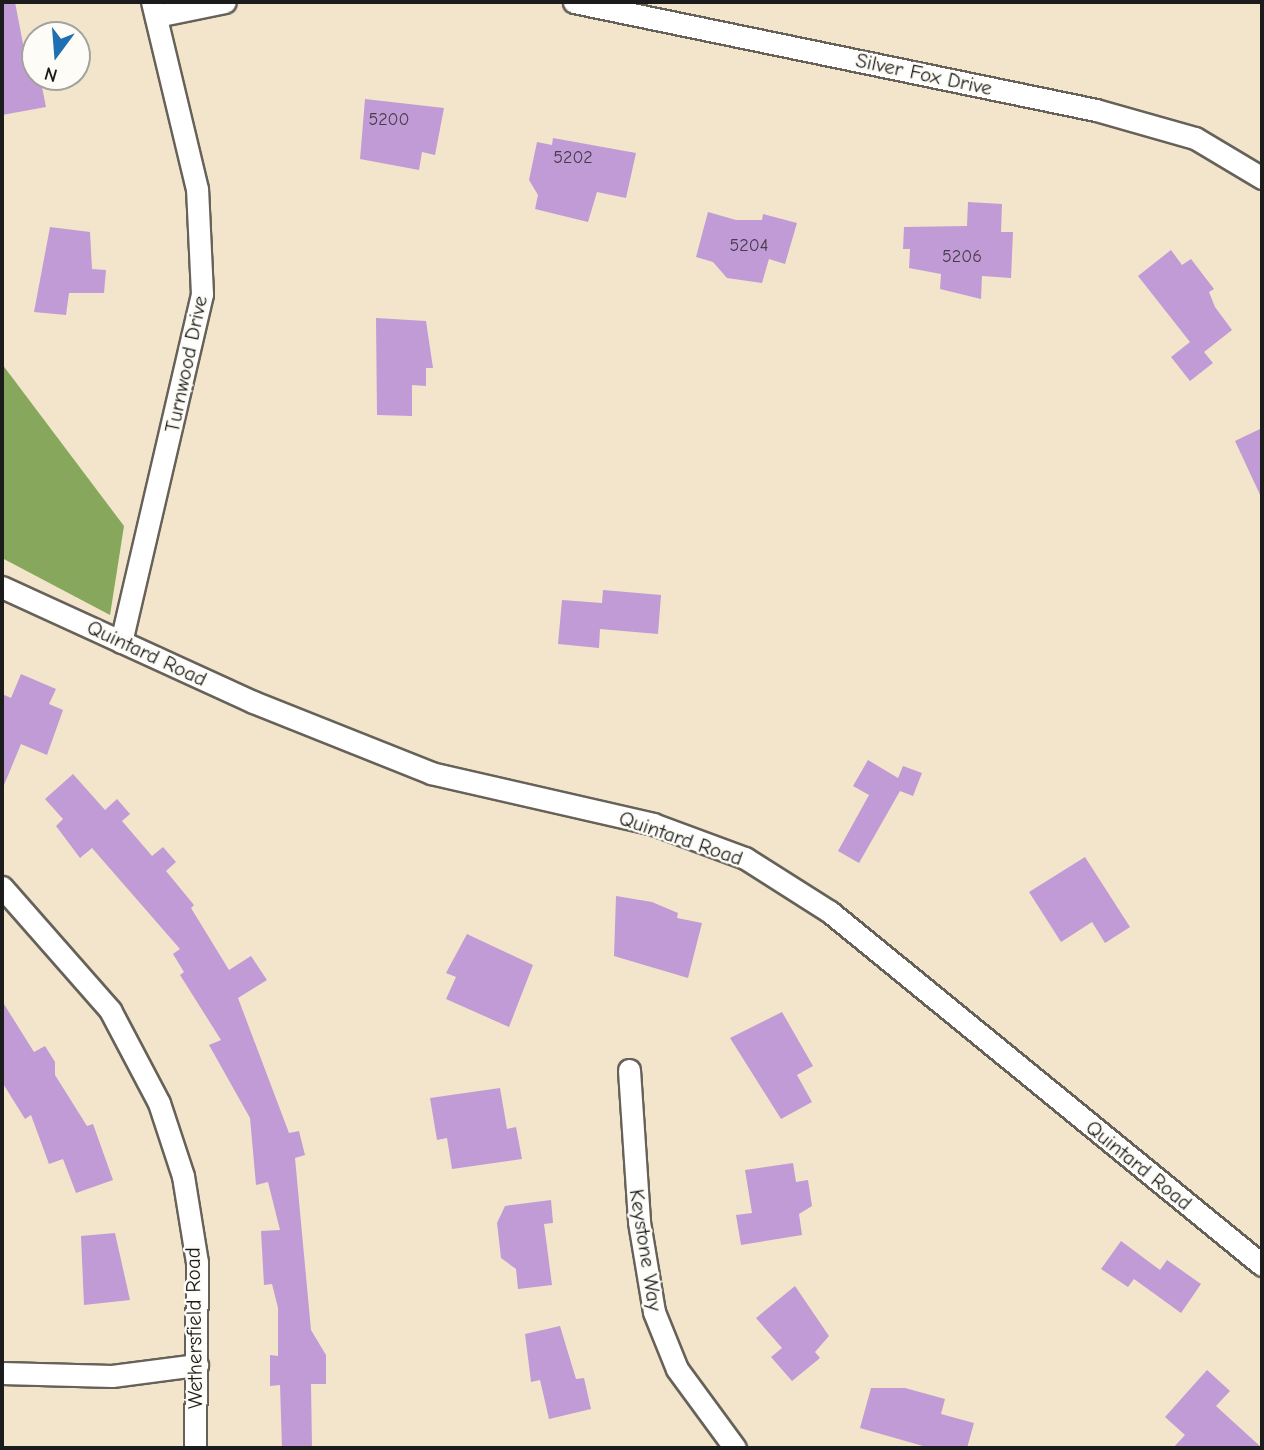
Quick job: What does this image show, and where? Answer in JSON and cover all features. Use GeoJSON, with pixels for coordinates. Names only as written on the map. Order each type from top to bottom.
{"type":"FeatureCollection","features":[{"type":"Feature","properties":{"kind":"street"},"geometry":{"type":"LineString","coordinates":[[154,9],[225,2]]}},
{"type":"Feature","properties":{"kind":"street","name":"Silver Fox Drive"},"geometry":{"type":"LineString","coordinates":[[574,2],[1096,110],[1195,138],[1262,178]]}},
{"type":"Feature","properties":{"kind":"street","name":"Turnwood Drive"},"geometry":{"type":"LineString","coordinates":[[121,642],[202,294],[197,189],[154,9]]}},
{"type":"Feature","properties":{"kind":"street","name":"Quintard Road"},"geometry":{"type":"LineString","coordinates":[[2,587],[121,642],[431,774],[653,824],[745,858],[830,912],[1262,1265]]}},
{"type":"Feature","properties":{"kind":"street","name":"Wethersfield Road"},"geometry":{"type":"LineString","coordinates":[[2,887],[110,1010],[159,1103],[183,1176],[197,1262],[195,1448]]}},
{"type":"Feature","properties":{"kind":"street","name":"Keystone Way"},"geometry":{"type":"LineString","coordinates":[[629,1070],[639,1222],[654,1312],[677,1369],[735,1448]]}},
{"type":"Feature","properties":{"kind":"street"},"geometry":{"type":"LineString","coordinates":[[2,1373],[112,1376],[197,1365]]}},
{"type":"Feature","properties":{"kind":"green space"},"geometry":{"type":"Polygon","coordinates":[[[2,364],[124,526],[110,615],[2,558],[2,364]]]}},
{"type":"Feature","properties":{"kind":"building"},"geometry":{"type":"Polygon","coordinates":[[[2,2],[15,2],[21,33],[21,91],[43,91],[46,107],[2,115],[2,2]]]}},
{"type":"Feature","properties":{"kind":"building"},"geometry":{"type":"Polygon","coordinates":[[[365,99],[444,108],[435,155],[422,152],[419,170],[360,159],[365,99]]]}},
{"type":"Feature","properties":{"kind":"building"},"geometry":{"type":"Polygon","coordinates":[[[553,138],[636,153],[626,198],[597,192],[588,222],[535,209],[538,195],[529,180],[537,142],[552,145],[553,138]]]}},
{"type":"Feature","properties":{"kind":"building"},"geometry":{"type":"Polygon","coordinates":[[[968,202],[1002,204],[1001,232],[1013,232],[1011,278],[982,276],[981,299],[940,289],[941,274],[909,268],[910,249],[903,249],[904,227],[967,226],[968,202]]]}},
{"type":"Feature","properties":{"kind":"building"},"geometry":{"type":"Polygon","coordinates":[[[708,212],[736,220],[762,220],[763,214],[797,223],[785,264],[769,259],[762,283],[727,278],[713,262],[696,257],[708,212]]]}},
{"type":"Feature","properties":{"kind":"building"},"geometry":{"type":"Polygon","coordinates":[[[50,227],[90,232],[92,269],[106,270],[104,293],[69,293],[66,315],[34,312],[50,227]]]}},
{"type":"Feature","properties":{"kind":"building"},"geometry":{"type":"Polygon","coordinates":[[[1171,250],[1182,265],[1191,259],[1214,289],[1209,292],[1215,307],[1232,330],[1204,352],[1213,363],[1190,381],[1171,357],[1190,342],[1138,276],[1171,250]]]}},
{"type":"Feature","properties":{"kind":"building"},"geometry":{"type":"Polygon","coordinates":[[[376,318],[426,321],[433,368],[426,368],[426,386],[412,385],[412,416],[377,415],[376,318]]]}},
{"type":"Feature","properties":{"kind":"building"},"geometry":{"type":"Polygon","coordinates":[[[1262,428],[1262,499],[1235,441],[1262,428]]]}},
{"type":"Feature","properties":{"kind":"building"},"geometry":{"type":"Polygon","coordinates":[[[603,590],[661,595],[658,634],[600,629],[599,648],[558,644],[562,600],[602,603],[603,590]]]}},
{"type":"Feature","properties":{"kind":"building"},"geometry":{"type":"Polygon","coordinates":[[[21,674],[56,689],[49,704],[63,710],[47,755],[21,744],[2,790],[2,694],[11,698],[21,674]]]}},
{"type":"Feature","properties":{"kind":"building"},"geometry":{"type":"Polygon","coordinates":[[[868,760],[898,778],[903,766],[922,773],[913,796],[900,791],[859,863],[838,851],[869,795],[853,786],[868,760]]]}},
{"type":"Feature","properties":{"kind":"building"},"geometry":{"type":"Polygon","coordinates":[[[73,774],[105,810],[117,799],[130,814],[122,821],[152,856],[163,847],[176,862],[166,871],[194,905],[191,908],[229,970],[251,956],[267,980],[238,998],[289,1133],[299,1131],[305,1155],[295,1158],[311,1330],[326,1355],[326,1384],[311,1384],[312,1448],[282,1448],[280,1385],[270,1386],[270,1355],[278,1356],[278,1308],[272,1284],[264,1285],[261,1231],[280,1230],[268,1182],[256,1185],[250,1118],[209,1045],[221,1040],[180,975],[184,972],[173,954],[180,949],[92,848],[80,858],[56,826],[63,819],[45,799],[73,774]]]}},
{"type":"Feature","properties":{"kind":"building"},"geometry":{"type":"Polygon","coordinates":[[[1085,857],[1130,927],[1105,943],[1092,922],[1061,942],[1029,892],[1085,857]]]}},
{"type":"Feature","properties":{"kind":"building"},"geometry":{"type":"Polygon","coordinates":[[[616,896],[652,902],[678,913],[677,918],[702,923],[688,978],[614,956],[616,896]]]}},
{"type":"Feature","properties":{"kind":"building"},"geometry":{"type":"Polygon","coordinates":[[[467,934],[533,965],[509,1027],[446,999],[456,977],[446,973],[467,934]]]}},
{"type":"Feature","properties":{"kind":"building"},"geometry":{"type":"Polygon","coordinates":[[[2,1001],[34,1052],[45,1046],[55,1062],[55,1075],[87,1126],[93,1124],[113,1180],[76,1193],[63,1159],[49,1164],[31,1115],[25,1119],[2,1082],[2,1001]]]}},
{"type":"Feature","properties":{"kind":"building"},"geometry":{"type":"Polygon","coordinates":[[[782,1012],[813,1066],[797,1075],[812,1102],[781,1119],[730,1038],[782,1012]]]}},
{"type":"Feature","properties":{"kind":"building"},"geometry":{"type":"Polygon","coordinates":[[[500,1088],[507,1129],[516,1127],[522,1159],[452,1169],[447,1138],[437,1140],[430,1098],[500,1088]]]}},
{"type":"Feature","properties":{"kind":"building"},"geometry":{"type":"Polygon","coordinates":[[[793,1163],[796,1182],[808,1180],[812,1206],[799,1214],[802,1235],[741,1245],[736,1215],[752,1213],[745,1170],[793,1163]]]}},
{"type":"Feature","properties":{"kind":"building"},"geometry":{"type":"Polygon","coordinates":[[[551,1200],[553,1223],[544,1224],[552,1285],[518,1289],[516,1269],[501,1258],[497,1223],[505,1206],[551,1200]]]}},
{"type":"Feature","properties":{"kind":"building"},"geometry":{"type":"Polygon","coordinates":[[[115,1233],[130,1300],[84,1305],[81,1236],[115,1233]]]}},
{"type":"Feature","properties":{"kind":"building"},"geometry":{"type":"Polygon","coordinates":[[[1121,1241],[1160,1270],[1167,1260],[1201,1284],[1181,1313],[1134,1279],[1128,1287],[1101,1269],[1121,1241]]]}},
{"type":"Feature","properties":{"kind":"building"},"geometry":{"type":"Polygon","coordinates":[[[795,1286],[829,1336],[815,1352],[820,1358],[792,1381],[771,1357],[782,1348],[756,1318],[795,1286]]]}},
{"type":"Feature","properties":{"kind":"building"},"geometry":{"type":"Polygon","coordinates":[[[560,1326],[576,1379],[584,1378],[591,1409],[549,1419],[540,1380],[531,1382],[525,1334],[560,1326]]]}},
{"type":"Feature","properties":{"kind":"building"},"geometry":{"type":"Polygon","coordinates":[[[1207,1370],[1230,1391],[1216,1406],[1262,1448],[1173,1448],[1185,1435],[1165,1417],[1207,1370]]]}},
{"type":"Feature","properties":{"kind":"building"},"geometry":{"type":"Polygon","coordinates":[[[871,1388],[905,1388],[945,1399],[941,1414],[974,1423],[967,1448],[930,1448],[860,1428],[871,1388]]]}}]}
